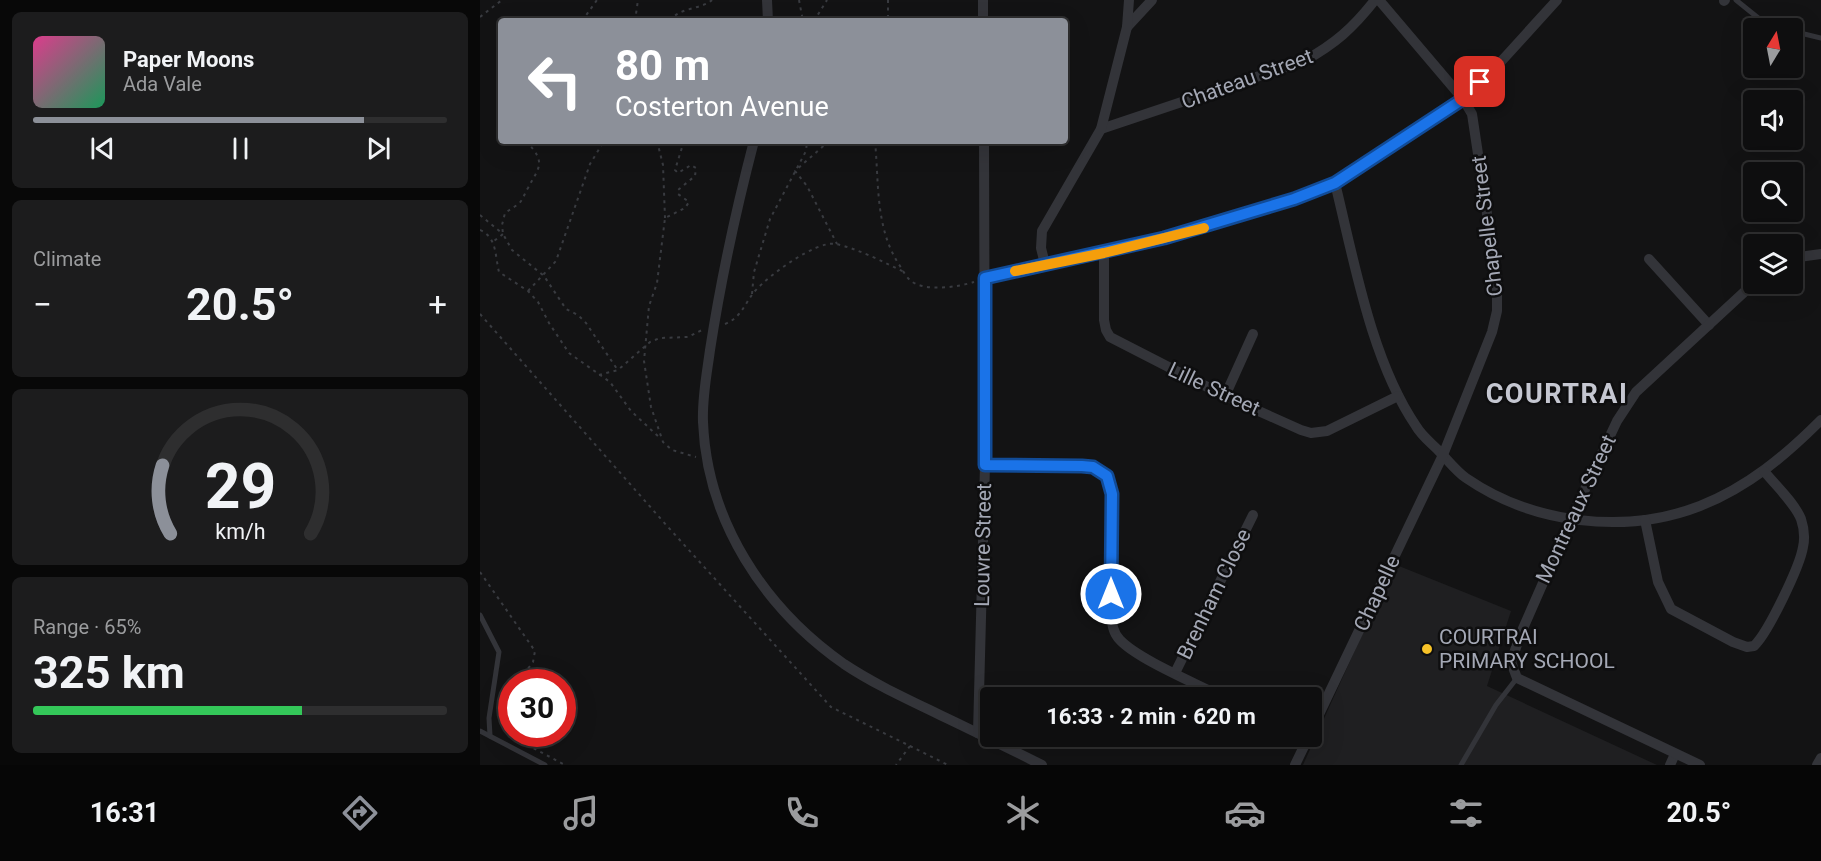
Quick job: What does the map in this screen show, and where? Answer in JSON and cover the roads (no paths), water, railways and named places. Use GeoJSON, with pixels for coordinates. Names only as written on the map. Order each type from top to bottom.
{"type":"FeatureCollection","features":[{"type":"Feature","properties":{"kind":"street"},"geometry":{"type":"LineString","coordinates":[[767,0],[768,18]]}},
{"type":"Feature","properties":{"kind":"street"},"geometry":{"type":"LineString","coordinates":[[983,18],[984,0]]}},
{"type":"Feature","properties":{"kind":"street"},"geometry":{"type":"LineString","coordinates":[[1045,264],[1041,248],[1042,231],[1101,129],[1127,27],[1129,0]]}},
{"type":"Feature","properties":{"kind":"street"},"geometry":{"type":"LineString","coordinates":[[1127,27],[1152,0]]}},
{"type":"Feature","properties":{"kind":"street","name":"Chapelle Street"},"geometry":{"type":"LineString","coordinates":[[1377,0],[1463,99],[1472,114],[1475,128],[1497,280],[1497,310],[1492,332],[1443,455]]}},
{"type":"Feature","properties":{"kind":"street","name":"Chateau Street"},"geometry":{"type":"LineString","coordinates":[[1101,129],[1304,61],[1329,47],[1347,32],[1377,0]]}},
{"type":"Feature","properties":{"kind":"street"},"geometry":{"type":"LineString","coordinates":[[985,278],[1104,253],[1212,225],[1294,199],[1335,183],[1463,99],[1497,66],[1557,0]]}},
{"type":"Feature","properties":{"kind":"street"},"geometry":{"type":"LineString","coordinates":[[753,144],[717,300],[705,385],[703,422],[708,459],[721,510],[735,542],[765,592],[786,614],[843,663],[907,699],[1041,765]]}},
{"type":"Feature","properties":{"kind":"street","name":"Louvre Street"},"geometry":{"type":"LineString","coordinates":[[978,733],[985,465],[984,144]]}},
{"type":"Feature","properties":{"kind":"street"},"geometry":{"type":"LineString","coordinates":[[1335,183],[1383,363],[1398,396],[1417,428],[1443,455],[1465,477],[1492,493],[1522,506],[1571,519],[1601,522],[1646,520],[1673,515],[1727,494],[1764,471],[1821,420]]}},
{"type":"Feature","properties":{"kind":"street","name":"Lille Street"},"geometry":{"type":"LineString","coordinates":[[1104,253],[1104,320],[1110,337],[1226,396],[1301,430],[1318,433],[1327,431],[1398,396]]}},
{"type":"Feature","properties":{"kind":"street"},"geometry":{"type":"LineString","coordinates":[[1803,256],[1821,254]]}},
{"type":"Feature","properties":{"kind":"street"},"geometry":{"type":"LineString","coordinates":[[1649,259],[1709,325]]}},
{"type":"Feature","properties":{"kind":"street","name":"Montreaux Street"},"geometry":{"type":"LineString","coordinates":[[1517,678],[1512,667],[1512,655],[1571,519],[1630,398],[1743,293]]}},
{"type":"Feature","properties":{"kind":"street"},"geometry":{"type":"LineString","coordinates":[[1226,396],[1252,334]]}},
{"type":"Feature","properties":{"kind":"street","name":"Chapelle"},"geometry":{"type":"LineString","coordinates":[[1322,705],[1443,455]]}},
{"type":"Feature","properties":{"kind":"street"},"geometry":{"type":"LineString","coordinates":[[985,465],[1082,466],[1093,467],[1107,476],[1112,494],[1111,614],[1115,633],[1127,646],[1202,687]]}},
{"type":"Feature","properties":{"kind":"street"},"geometry":{"type":"LineString","coordinates":[[1646,520],[1658,582],[1671,609],[1733,642],[1754,646],[1765,632],[1784,594],[1803,548],[1804,538],[1800,517],[1764,471]]}},
{"type":"Feature","properties":{"kind":"street","name":"Brenham Close"},"geometry":{"type":"LineString","coordinates":[[1175,673],[1253,514]]}},
{"type":"Feature","properties":{"kind":"street"},"geometry":{"type":"LineString","coordinates":[[1517,678],[1700,765]]}},
{"type":"Feature","properties":{"kind":"street","name":"Chapelle"},"geometry":{"type":"LineString","coordinates":[[1295,765],[1302,747]]}},
{"type":"Feature","properties":{"kind":"street"},"geometry":{"type":"LineString","coordinates":[[1670,765],[1675,754]]}},
{"type":"Feature","properties":{"kind":"street"},"geometry":{"type":"LineString","coordinates":[[1817,765],[1821,758]]}},
{"type":"Feature","properties":{"kind":"lane"},"geometry":{"type":"LineString","coordinates":[[1736,0],[1758,18]]}},
{"type":"Feature","properties":{"kind":"lane"},"geometry":{"type":"LineString","coordinates":[[1803,34],[1821,38]]}},
{"type":"Feature","properties":{"kind":"lane"},"geometry":{"type":"LineString","coordinates":[[480,615],[499,652],[489,718],[490,736]]}},
{"type":"Feature","properties":{"kind":"lane"},"geometry":{"type":"LineString","coordinates":[[1461,765],[1496,705],[1517,678]]}},
{"type":"Feature","properties":{"kind":"lane"},"geometry":{"type":"LineString","coordinates":[[480,731],[545,765]]}},
{"type":"Feature","properties":{"kind":"place","name":"COURTRAI PRIMARY SCHOOL"},"geometry":{"type":"Point","coordinates":[1427,649]}},
{"type":"Feature","properties":{"kind":"district","name":"COURTRAI"},"geometry":{"type":"Point","coordinates":[1557,394]}}]}
